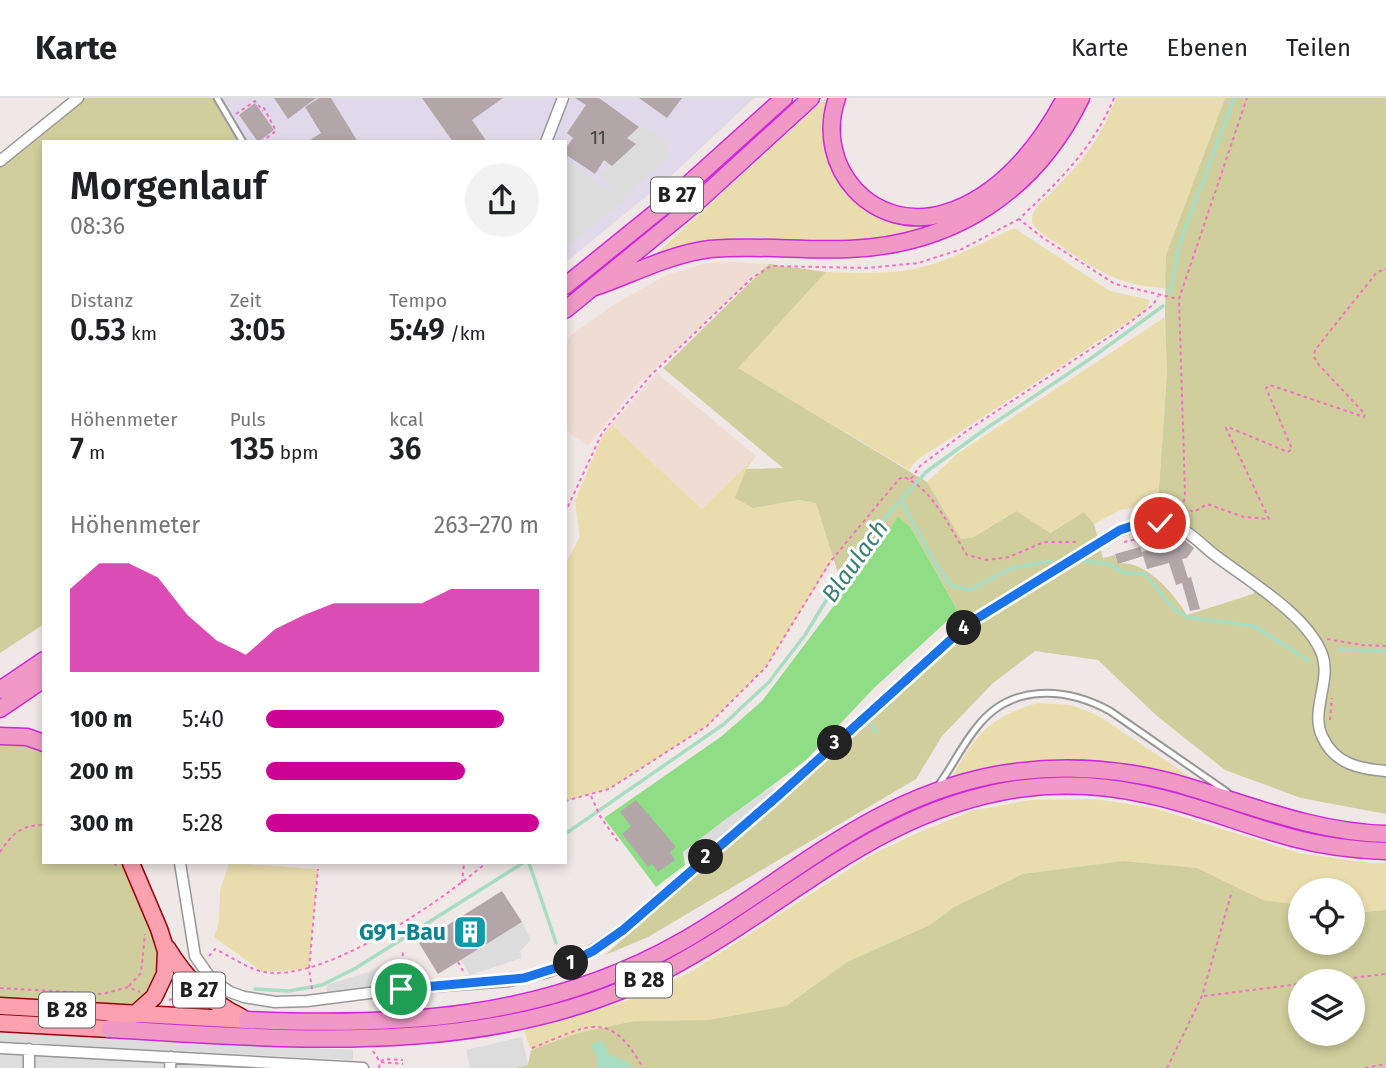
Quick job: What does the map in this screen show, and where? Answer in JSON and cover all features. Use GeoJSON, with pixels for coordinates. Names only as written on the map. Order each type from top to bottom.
{"type":"FeatureCollection","features":[{"type":"Feature","properties":{"kind":"highway","name":"B 27"},"geometry":{"type":"LineString","coordinates":[[567,284],[664,206],[784,98]]}},
{"type":"Feature","properties":{"kind":"highway","name":"B 27"},"geometry":{"type":"LineString","coordinates":[[567,309],[741,164],[811,98]]}},
{"type":"Feature","properties":{"kind":"highway"},"geometry":{"type":"LineString","coordinates":[[837,98],[831,119],[832,144],[837,162],[849,183],[865,199],[884,210],[906,217],[923,217],[964,206],[995,186],[1036,145],[1065,98]]}},
{"type":"Feature","properties":{"kind":"highway"},"geometry":{"type":"LineString","coordinates":[[595,288],[665,260],[708,250],[852,249],[895,244],[933,234],[975,215],[1020,182],[1053,145],[1080,98]]}},
{"type":"Feature","properties":{"kind":"highway"},"geometry":{"type":"LineString","coordinates":[[0,690],[42,661]]}},
{"type":"Feature","properties":{"kind":"highway"},"geometry":{"type":"LineString","coordinates":[[0,709],[42,680]]}},
{"type":"Feature","properties":{"kind":"highway"},"geometry":{"type":"LineString","coordinates":[[0,737],[27,737],[42,742]]}},
{"type":"Feature","properties":{"kind":"highway","name":"B 28"},"geometry":{"type":"LineString","coordinates":[[247,1020],[357,1022],[428,1019],[516,1005],[574,988],[630,968],[683,941],[854,829],[890,810],[966,782],[1024,771],[1085,769],[1163,780],[1315,826],[1386,834]]}},
{"type":"Feature","properties":{"kind":"highway","name":"B 28"},"geometry":{"type":"LineString","coordinates":[[110,1029],[372,1040],[458,1033],[538,1017],[607,995],[664,971],[729,933],[842,857],[901,824],[958,802],[1019,789],[1082,786],[1143,793],[1293,838],[1355,850],[1386,851]]}},
{"type":"Feature","properties":{"kind":"main road","name":"B 27"},"geometry":{"type":"LineString","coordinates":[[131,864],[165,945],[186,976],[214,1002],[247,1020]]}},
{"type":"Feature","properties":{"kind":"main road","name":"B 27"},"geometry":{"type":"LineString","coordinates":[[135,1014],[153,996],[165,974],[165,945]]}},
{"type":"Feature","properties":{"kind":"main road","name":"B 28"},"geometry":{"type":"LineString","coordinates":[[0,1006],[247,1020]]}},
{"type":"Feature","properties":{"kind":"main road"},"geometry":{"type":"LineString","coordinates":[[110,1029],[135,1014]]}},
{"type":"Feature","properties":{"kind":"main road","name":"B 28"},"geometry":{"type":"LineString","coordinates":[[0,1023],[110,1029]]}},
{"type":"Feature","properties":{"kind":"street"},"geometry":{"type":"LineString","coordinates":[[0,161],[78,98]]}},
{"type":"Feature","properties":{"kind":"street"},"geometry":{"type":"LineString","coordinates":[[547,140],[563,98]]}},
{"type":"Feature","properties":{"kind":"street"},"geometry":{"type":"LineString","coordinates":[[180,864],[195,956],[200,966],[212,980],[230,992],[258,1001],[290,1002],[509,981],[548,972],[578,960],[623,930],[779,795],[968,624],[1123,529],[1153,523],[1189,532],[1209,551],[1275,600],[1316,641],[1323,657],[1324,669],[1319,714],[1322,738],[1334,755],[1343,762],[1386,771]]}},
{"type":"Feature","properties":{"kind":"street"},"geometry":{"type":"LineString","coordinates":[[0,1048],[363,1068]]}},
{"type":"Feature","properties":{"kind":"street"},"geometry":{"type":"LineString","coordinates":[[29,1049],[29,1068]]}},
{"type":"Feature","properties":{"kind":"street"},"geometry":{"type":"LineString","coordinates":[[170,1068],[171,1057]]}},
{"type":"Feature","properties":{"kind":"lane"},"geometry":{"type":"LineString","coordinates":[[217,98],[242,140]]}},
{"type":"Feature","properties":{"kind":"lane"},"geometry":{"type":"LineString","coordinates":[[933,792],[988,714],[1022,696],[1056,692],[1092,701],[1110,711],[1247,806]]}},
{"type":"Feature","properties":{"kind":"path"},"geometry":{"type":"LineString","coordinates":[[1114,98],[1091,143],[1071,168],[1019,219],[1043,238],[1115,284],[1179,299]]}},
{"type":"Feature","properties":{"kind":"path"},"geometry":{"type":"LineString","coordinates":[[1180,528],[1185,492],[1179,299],[1247,98]]}},
{"type":"Feature","properties":{"kind":"path"},"geometry":{"type":"LineString","coordinates":[[229,118],[255,101],[262,110],[264,108],[276,131],[264,140]]}},
{"type":"Feature","properties":{"kind":"path"},"geometry":{"type":"LineString","coordinates":[[567,509],[601,433],[650,376],[752,278],[771,266]]}},
{"type":"Feature","properties":{"kind":"path"},"geometry":{"type":"LineString","coordinates":[[1182,508],[1194,512],[1207,504],[1244,517],[1269,519],[1226,429],[1228,427],[1288,452],[1292,449],[1266,388],[1270,385],[1364,417],[1365,414],[1319,365],[1314,358],[1315,350],[1377,272],[1386,269]]}},
{"type":"Feature","properties":{"kind":"path"},"geometry":{"type":"LineString","coordinates":[[911,480],[920,466],[968,430],[1118,331],[1153,304],[1159,294]]}},
{"type":"Feature","properties":{"kind":"path"},"geometry":{"type":"LineString","coordinates":[[567,801],[609,789],[707,726],[766,667],[830,562],[899,479],[904,477],[920,486],[935,503],[967,555],[987,560],[1009,557],[1044,542],[1086,541]]}},
{"type":"Feature","properties":{"kind":"path"},"geometry":{"type":"LineString","coordinates":[[1123,542],[1146,538],[1150,550]]}},
{"type":"Feature","properties":{"kind":"path"},"geometry":{"type":"LineString","coordinates":[[1316,641],[1329,639],[1386,646]]}},
{"type":"Feature","properties":{"kind":"path"},"geometry":{"type":"LineString","coordinates":[[1330,722],[1334,689]]}},
{"type":"Feature","properties":{"kind":"path"},"geometry":{"type":"LineString","coordinates":[[591,795],[595,808],[619,843]]}},
{"type":"Feature","properties":{"kind":"path"},"geometry":{"type":"LineString","coordinates":[[0,852],[16,831],[32,825],[42,825]]}},
{"type":"Feature","properties":{"kind":"path"},"geometry":{"type":"LineString","coordinates":[[462,883],[464,864]]}},
{"type":"Feature","properties":{"kind":"path"},"geometry":{"type":"LineString","coordinates":[[200,966],[215,949],[263,972],[309,969],[394,928],[462,883],[485,864]]}},
{"type":"Feature","properties":{"kind":"path"},"geometry":{"type":"LineString","coordinates":[[312,990],[309,969],[318,869]]}},
{"type":"Feature","properties":{"kind":"path"},"geometry":{"type":"LineString","coordinates":[[1167,1068],[1202,996],[1232,891]]}},
{"type":"Feature","properties":{"kind":"path"},"geometry":{"type":"LineString","coordinates":[[394,928],[397,934]]}},
{"type":"Feature","properties":{"kind":"path"},"geometry":{"type":"LineString","coordinates":[[0,988],[103,994],[128,987],[141,973],[145,932]]}},
{"type":"Feature","properties":{"kind":"path"},"geometry":{"type":"LineString","coordinates":[[402,982],[403,950]]}},
{"type":"Feature","properties":{"kind":"path"},"geometry":{"type":"LineString","coordinates":[[458,962],[463,971]]}},
{"type":"Feature","properties":{"kind":"path"},"geometry":{"type":"LineString","coordinates":[[1365,977],[1386,974]]}},
{"type":"Feature","properties":{"kind":"path"},"geometry":{"type":"LineString","coordinates":[[128,987],[168,1000],[175,998],[178,983],[186,976]]}},
{"type":"Feature","properties":{"kind":"path"},"geometry":{"type":"LineString","coordinates":[[1202,996],[1288,985]]}},
{"type":"Feature","properties":{"kind":"path"},"geometry":{"type":"LineString","coordinates":[[531,1048],[579,1030],[601,1026],[615,1031],[635,1053],[643,1068]]}},
{"type":"Feature","properties":{"kind":"path"},"geometry":{"type":"LineString","coordinates":[[373,1054],[380,1062],[403,1065]]}},
{"type":"Feature","properties":{"kind":"path"},"geometry":{"type":"LineString","coordinates":[[380,1062],[384,1059],[403,1060]]}},
{"type":"Feature","properties":{"kind":"path"},"geometry":{"type":"LineString","coordinates":[[379,1068],[380,1062]]}},
{"type":"Feature","properties":{"kind":"path"},"geometry":{"type":"LineString","coordinates":[[1365,1068],[1386,1064]]}},
{"type":"Feature","properties":{"kind":"shaded area"},"geometry":{"type":"Polygon","coordinates":[[[78,98],[217,98],[242,140],[42,140],[42,625],[0,653],[0,161],[78,98]]]}},
{"type":"Feature","properties":{"kind":"shaded area"},"geometry":{"type":"Polygon","coordinates":[[[217,98],[754,98],[672,175],[567,261],[567,140],[242,140],[217,98]]]}},
{"type":"Feature","properties":{"kind":"shaded area"},"geometry":{"type":"Polygon","coordinates":[[[826,98],[830,98],[824,124],[826,145],[834,171],[851,196],[931,223],[932,227],[880,240],[656,254],[826,98]]]}},
{"type":"Feature","properties":{"kind":"shaded area"},"geometry":{"type":"Polygon","coordinates":[[[1116,98],[1225,98],[1166,255],[1166,288],[1130,283],[1099,270],[1040,232],[1032,223],[1038,206],[1090,149],[1116,98]]]}},
{"type":"Feature","properties":{"kind":"shaded area"},"geometry":{"type":"Polygon","coordinates":[[[1225,98],[1386,98],[1386,814],[1301,798],[1225,770],[1157,716],[1098,660],[1035,651],[993,683],[942,736],[916,779],[648,937],[605,955],[969,630],[911,528],[898,516],[844,592],[816,503],[799,500],[753,508],[735,498],[746,469],[783,468],[663,368],[769,264],[826,272],[738,368],[927,482],[961,539],[974,537],[1016,511],[1050,533],[1084,512],[1094,524],[1103,558],[1115,555],[1118,564],[1128,564],[1148,572],[1167,588],[1187,615],[1253,594],[1257,586],[1180,528],[1158,503],[1167,373],[1166,255],[1225,98]]]}},
{"type":"Feature","properties":{"kind":"shaded area"},"geometry":{"type":"Polygon","coordinates":[[[641,125],[669,143],[665,150],[671,157],[622,199],[624,201],[567,246],[567,160],[618,197],[600,176],[635,145],[627,138],[641,125]]]}},
{"type":"Feature","properties":{"kind":"shaded area"},"geometry":{"type":"Polygon","coordinates":[[[1014,228],[1110,291],[1150,300],[1146,310],[917,460],[909,470],[737,368],[826,272],[888,272],[922,267],[962,253],[1014,228]]]}},
{"type":"Feature","properties":{"kind":"shaded area"},"geometry":{"type":"Polygon","coordinates":[[[706,263],[769,264],[637,385],[588,446],[567,430],[567,338],[610,307],[667,275],[706,263]]]}},
{"type":"Feature","properties":{"kind":"shaded area"},"geometry":{"type":"Polygon","coordinates":[[[1165,317],[1167,373],[1158,503],[1120,510],[1094,524],[1084,512],[1049,533],[1015,511],[974,537],[961,539],[927,482],[957,454],[1165,317]]]}},
{"type":"Feature","properties":{"kind":"shaded area"},"geometry":{"type":"Polygon","coordinates":[[[657,373],[756,456],[702,509],[612,425],[657,373]]]}},
{"type":"Feature","properties":{"kind":"shaded area"},"geometry":{"type":"Polygon","coordinates":[[[612,425],[702,509],[756,456],[746,469],[753,508],[799,500],[816,503],[834,558],[766,667],[707,726],[609,789],[567,800],[567,560],[580,537],[575,501],[603,435],[612,425]]]}},
{"type":"Feature","properties":{"kind":"shaded area"},"geometry":{"type":"Polygon","coordinates":[[[1038,703],[1071,705],[1097,715],[1201,784],[1084,761],[1024,762],[952,777],[969,749],[986,729],[1007,714],[1038,703]]]}},
{"type":"Feature","properties":{"kind":"shaded area"},"geometry":{"type":"Polygon","coordinates":[[[0,741],[42,743],[42,864],[131,864],[166,966],[135,1014],[0,1006],[0,741]]]}},
{"type":"Feature","properties":{"kind":"shaded area"},"geometry":{"type":"Polygon","coordinates":[[[772,787],[779,795],[695,867],[683,852],[772,787]]]}},
{"type":"Feature","properties":{"kind":"shaded area"},"geometry":{"type":"Polygon","coordinates":[[[1095,799],[1154,808],[1299,853],[1386,863],[1386,910],[1365,912],[1365,878],[1288,878],[1288,903],[1263,900],[1197,868],[1124,861],[954,907],[930,925],[847,962],[786,1006],[708,1020],[634,1021],[578,1033],[531,1050],[524,1031],[626,1001],[691,972],[869,856],[971,811],[1030,800],[1095,799]]]}},
{"type":"Feature","properties":{"kind":"shaded area"},"geometry":{"type":"Polygon","coordinates":[[[1124,861],[1197,868],[1263,900],[1288,903],[1288,955],[1365,955],[1365,912],[1386,910],[1386,1068],[514,1068],[528,1065],[531,1050],[578,1033],[634,1021],[708,1020],[786,1006],[847,962],[930,925],[954,907],[1023,874],[1124,861]]]}},
{"type":"Feature","properties":{"kind":"shaded area"},"geometry":{"type":"Polygon","coordinates":[[[229,864],[318,869],[309,969],[263,972],[214,937],[219,922],[220,891],[229,864]]]}},
{"type":"Feature","properties":{"kind":"shaded area"},"geometry":{"type":"Polygon","coordinates":[[[522,922],[531,940],[520,951],[522,958],[470,975],[461,960],[522,922]]]}},
{"type":"Feature","properties":{"kind":"shaded area"},"geometry":{"type":"Polygon","coordinates":[[[382,965],[388,978],[401,989],[328,999],[326,985],[369,972],[382,965]]]}},
{"type":"Feature","properties":{"kind":"shaded area"},"geometry":{"type":"Polygon","coordinates":[[[0,1032],[353,1050],[353,1060],[0,1042],[0,1032]]]}},
{"type":"Feature","properties":{"kind":"shaded area"},"geometry":{"type":"Polygon","coordinates":[[[522,1037],[528,1065],[514,1068],[470,1068],[466,1050],[522,1037]]]}},
{"type":"Feature","properties":{"kind":"shaded area"},"geometry":{"type":"Polygon","coordinates":[[[600,1040],[606,1046],[608,1054],[628,1062],[631,1068],[597,1068],[597,1058],[591,1045],[600,1040]]]}},
{"type":"Feature","properties":{"kind":"shaded area"},"geometry":{"type":"Polygon","coordinates":[[[0,1048],[363,1068],[0,1068],[0,1048]]]}},
{"type":"Feature","properties":{"kind":"green space"},"geometry":{"type":"Polygon","coordinates":[[[898,516],[911,528],[958,611],[873,689],[806,760],[683,852],[685,865],[656,887],[604,818],[722,736],[762,701],[879,546],[898,516]]]}},
{"type":"Feature","properties":{"kind":"building"},"geometry":{"type":"Polygon","coordinates":[[[274,98],[316,98],[288,119],[274,98]]]}},
{"type":"Feature","properties":{"kind":"building"},"geometry":{"type":"Polygon","coordinates":[[[319,98],[331,98],[357,140],[310,140],[321,133],[305,107],[319,98]]]}},
{"type":"Feature","properties":{"kind":"building"},"geometry":{"type":"Polygon","coordinates":[[[422,98],[503,98],[472,120],[486,140],[452,140],[422,98]]]}},
{"type":"Feature","properties":{"kind":"building"},"geometry":{"type":"Polygon","coordinates":[[[575,98],[599,98],[639,127],[627,138],[636,144],[612,166],[604,160],[595,174],[567,155],[567,146],[573,138],[567,133],[586,105],[575,98]]]}},
{"type":"Feature","properties":{"kind":"building"},"geometry":{"type":"Polygon","coordinates":[[[639,98],[682,98],[667,118],[639,98]]]}},
{"type":"Feature","properties":{"kind":"building"},"geometry":{"type":"Polygon","coordinates":[[[255,103],[274,130],[257,140],[239,115],[255,103]]]}},
{"type":"Feature","properties":{"kind":"building"},"geometry":{"type":"Polygon","coordinates":[[[1174,538],[1182,538],[1194,548],[1187,558],[1182,559],[1188,578],[1191,577],[1200,609],[1190,611],[1182,583],[1176,585],[1169,563],[1147,569],[1142,552],[1175,542],[1174,538]]]}},
{"type":"Feature","properties":{"kind":"building"},"geometry":{"type":"Polygon","coordinates":[[[1140,547],[1143,556],[1118,564],[1115,554],[1140,547]]]}},
{"type":"Feature","properties":{"kind":"building"},"geometry":{"type":"Polygon","coordinates":[[[636,800],[676,847],[670,852],[675,860],[658,872],[652,864],[648,867],[622,834],[631,826],[620,812],[636,800]]]}},
{"type":"Feature","properties":{"kind":"building","name":"G91-Bau"},"geometry":{"type":"Polygon","coordinates":[[[502,891],[522,922],[438,974],[419,943],[502,891]]]}},
{"type":"Feature","properties":{"kind":"waterway","name":"Blaulach"},"geometry":{"type":"LineString","coordinates":[[1170,293],[1180,242],[1234,98]]}},
{"type":"Feature","properties":{"kind":"waterway","name":"Blaulach"},"geometry":{"type":"LineString","coordinates":[[567,833],[724,724],[769,682],[805,635],[835,586],[877,527],[926,472],[1163,306]]}},
{"type":"Feature","properties":{"kind":"waterway"},"geometry":{"type":"LineString","coordinates":[[901,501],[950,585],[970,590],[1012,568],[1051,561]]}},
{"type":"Feature","properties":{"kind":"waterway"},"geometry":{"type":"LineString","coordinates":[[1083,561],[1109,564],[1124,573],[1145,574],[1174,609],[1186,617],[1254,626],[1308,660]]}},
{"type":"Feature","properties":{"kind":"waterway"},"geometry":{"type":"LineString","coordinates":[[1339,650],[1386,651]]}},
{"type":"Feature","properties":{"kind":"waterway"},"geometry":{"type":"LineString","coordinates":[[869,722],[877,732]]}},
{"type":"Feature","properties":{"kind":"waterway","name":"Blaulach"},"geometry":{"type":"LineString","coordinates":[[255,989],[289,991],[322,985],[356,968],[521,864]]}},
{"type":"Feature","properties":{"kind":"waterway"},"geometry":{"type":"LineString","coordinates":[[529,864],[556,943]]}},
{"type":"Feature","properties":{"kind":"place","name":"G91-Bau"},"geometry":{"type":"Point","coordinates":[470,932]}},
{"type":"Feature","properties":{"kind":"route"},"geometry":{"type":"LineString","coordinates":[[401,989],[509,981],[548,972],[593,951],[623,930],[779,795],[968,624],[1120,530],[1145,523],[1160,523]]}}]}
